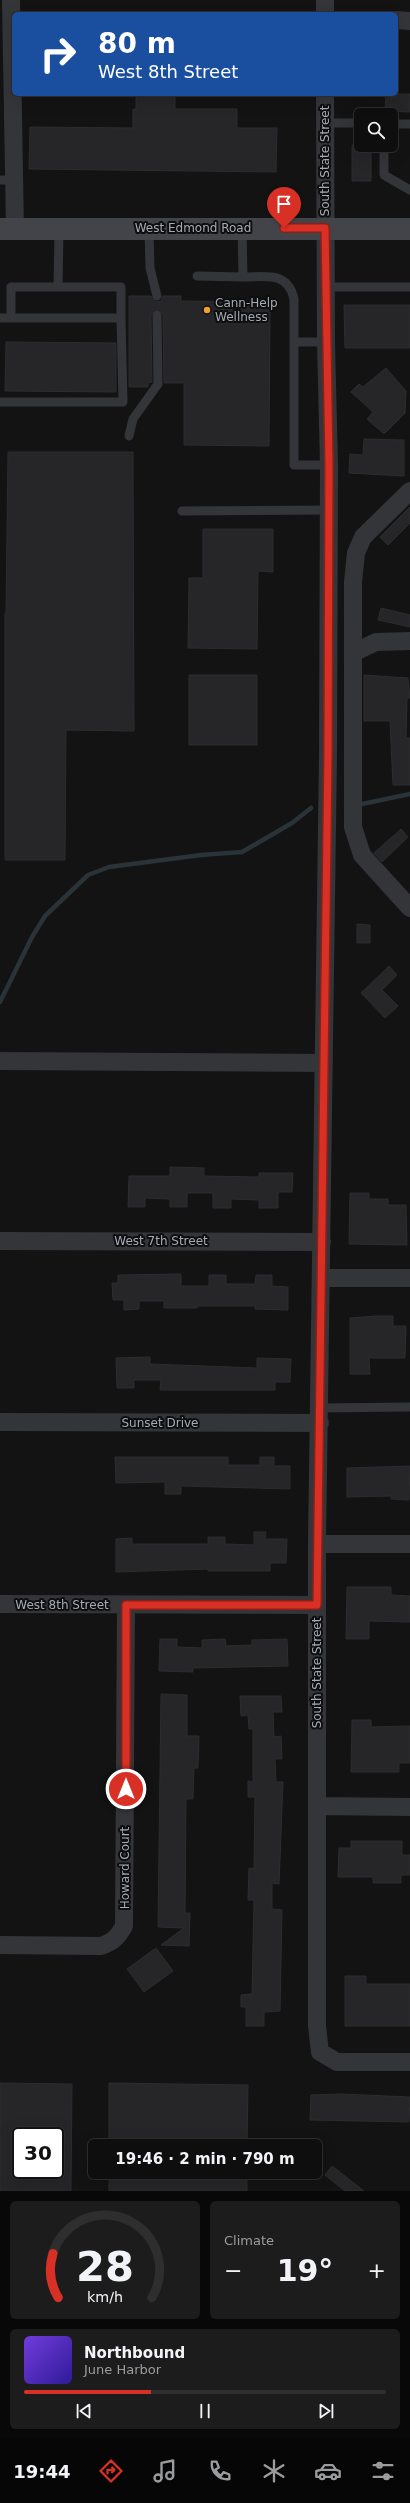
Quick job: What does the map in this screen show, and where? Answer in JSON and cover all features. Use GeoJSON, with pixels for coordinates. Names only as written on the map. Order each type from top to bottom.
{"type":"FeatureCollection","features":[{"type":"Feature","properties":{"kind":"main road","name":"West Edmond Road"},"geometry":{"type":"LineString","coordinates":[[8,229],[410,229]]}},
{"type":"Feature","properties":{"kind":"street"},"geometry":{"type":"LineString","coordinates":[[8,229],[8,18],[11,0]]}},
{"type":"Feature","properties":{"kind":"street"},"geometry":{"type":"LineString","coordinates":[[325,0],[325,12]]}},
{"type":"Feature","properties":{"kind":"street"},"geometry":{"type":"LineString","coordinates":[[398,20],[410,21]]}},
{"type":"Feature","properties":{"kind":"street","name":"South State Street"},"geometry":{"type":"LineString","coordinates":[[325,96],[326,342],[329,465],[328,755],[322,1278],[317,1544],[318,1806],[316,2026],[320,2052],[337,2062],[410,2062]]}},
{"type":"Feature","properties":{"kind":"street"},"geometry":{"type":"LineString","coordinates":[[410,491],[363,537],[356,553],[353,582],[353,827],[356,841],[362,855],[410,908]]}},
{"type":"Feature","properties":{"kind":"street"},"geometry":{"type":"LineString","coordinates":[[353,653],[376,642],[410,640]]}},
{"type":"Feature","properties":{"kind":"street"},"geometry":{"type":"LineString","coordinates":[[328,755],[353,752]]}},
{"type":"Feature","properties":{"kind":"street"},"geometry":{"type":"LineString","coordinates":[[0,1061],[324,1063]]}},
{"type":"Feature","properties":{"kind":"street","name":"West 7th Street"},"geometry":{"type":"LineString","coordinates":[[0,1241],[322,1242]]}},
{"type":"Feature","properties":{"kind":"street"},"geometry":{"type":"LineString","coordinates":[[322,1278],[410,1278]]}},
{"type":"Feature","properties":{"kind":"street","name":"Sunset Drive"},"geometry":{"type":"LineString","coordinates":[[0,1422],[320,1416]]}},
{"type":"Feature","properties":{"kind":"street"},"geometry":{"type":"LineString","coordinates":[[317,1544],[410,1544]]}},
{"type":"Feature","properties":{"kind":"street","name":"West 8th Street"},"geometry":{"type":"LineString","coordinates":[[0,1604],[317,1605]]}},
{"type":"Feature","properties":{"kind":"street","name":"Howard Court"},"geometry":{"type":"LineString","coordinates":[[0,1945],[102,1946],[111,1943],[119,1936],[124,1926],[126,1605]]}},
{"type":"Feature","properties":{"kind":"street"},"geometry":{"type":"LineString","coordinates":[[318,1806],[410,1807]]}},
{"type":"Feature","properties":{"kind":"lane"},"geometry":{"type":"LineString","coordinates":[[325,123],[354,123]]}},
{"type":"Feature","properties":{"kind":"lane"},"geometry":{"type":"LineString","coordinates":[[398,124],[410,124]]}},
{"type":"Feature","properties":{"kind":"lane"},"geometry":{"type":"LineString","coordinates":[[384,152],[384,175],[410,190]]}},
{"type":"Feature","properties":{"kind":"lane"},"geometry":{"type":"LineString","coordinates":[[242,228],[243,277]]}},
{"type":"Feature","properties":{"kind":"lane"},"geometry":{"type":"LineString","coordinates":[[58,287],[59,229]]}},
{"type":"Feature","properties":{"kind":"lane"},"geometry":{"type":"LineString","coordinates":[[149,229],[150,268],[157,296]]}},
{"type":"Feature","properties":{"kind":"lane"},"geometry":{"type":"LineString","coordinates":[[197,276],[275,278],[284,280],[292,288],[294,299],[294,465],[329,465]]}},
{"type":"Feature","properties":{"kind":"lane"},"geometry":{"type":"LineString","coordinates":[[0,402],[123,402],[121,287],[11,287],[11,318]]}},
{"type":"Feature","properties":{"kind":"lane"},"geometry":{"type":"LineString","coordinates":[[326,287],[410,287]]}},
{"type":"Feature","properties":{"kind":"lane"},"geometry":{"type":"LineString","coordinates":[[130,436],[133,419],[158,384],[157,315]]}},
{"type":"Feature","properties":{"kind":"lane"},"geometry":{"type":"LineString","coordinates":[[0,318],[122,318]]}},
{"type":"Feature","properties":{"kind":"lane"},"geometry":{"type":"LineString","coordinates":[[294,342],[326,342]]}},
{"type":"Feature","properties":{"kind":"lane"},"geometry":{"type":"LineString","coordinates":[[182,511],[329,510]]}},
{"type":"Feature","properties":{"kind":"lane"},"geometry":{"type":"LineString","coordinates":[[320,1416],[410,1407]]}},
{"type":"Feature","properties":{"kind":"building"},"geometry":{"type":"Polygon","coordinates":[[[410,94],[410,112],[398,112],[398,108],[385,108],[386,96],[410,94]]]}},
{"type":"Feature","properties":{"kind":"building"},"geometry":{"type":"Polygon","coordinates":[[[136,96],[175,96],[175,109],[237,109],[237,128],[277,128],[276,172],[29,169],[30,127],[133,128],[133,109],[136,109],[136,96]]]}},
{"type":"Feature","properties":{"kind":"building"},"geometry":{"type":"Polygon","coordinates":[[[352,145],[354,145],[354,152],[371,152],[371,181],[352,181],[352,145]]]}},
{"type":"Feature","properties":{"kind":"building"},"geometry":{"type":"Polygon","coordinates":[[[129,296],[151,296],[156,302],[161,301],[163,296],[181,296],[181,301],[270,302],[269,446],[184,445],[184,383],[164,383],[163,315],[160,310],[154,310],[151,315],[152,382],[148,383],[148,387],[129,387],[129,296]]]}},
{"type":"Feature","properties":{"kind":"building"},"geometry":{"type":"Polygon","coordinates":[[[344,305],[410,305],[410,348],[345,348],[344,305]]]}},
{"type":"Feature","properties":{"kind":"building"},"geometry":{"type":"Polygon","coordinates":[[[6,342],[116,343],[116,392],[5,391],[6,342]]]}},
{"type":"Feature","properties":{"kind":"building"},"geometry":{"type":"Polygon","coordinates":[[[386,368],[406,391],[405,413],[384,434],[367,419],[373,412],[351,392],[359,384],[363,387],[386,368]]]}},
{"type":"Feature","properties":{"kind":"building"},"geometry":{"type":"Polygon","coordinates":[[[364,439],[404,440],[404,476],[349,473],[350,454],[363,455],[364,439]]]}},
{"type":"Feature","properties":{"kind":"building"},"geometry":{"type":"Polygon","coordinates":[[[8,452],[133,452],[134,731],[66,730],[65,860],[5,860],[5,613],[8,452]]]}},
{"type":"Feature","properties":{"kind":"building"},"geometry":{"type":"Polygon","coordinates":[[[410,507],[410,523],[388,545],[380,537],[410,507]]]}},
{"type":"Feature","properties":{"kind":"building"},"geometry":{"type":"Polygon","coordinates":[[[203,529],[273,529],[273,572],[258,571],[257,649],[188,648],[189,578],[203,578],[203,529]]]}},
{"type":"Feature","properties":{"kind":"building"},"geometry":{"type":"Polygon","coordinates":[[[381,608],[410,615],[410,627],[378,620],[381,608]]]}},
{"type":"Feature","properties":{"kind":"building"},"geometry":{"type":"Polygon","coordinates":[[[189,675],[257,675],[257,745],[189,745],[189,675]]]}},
{"type":"Feature","properties":{"kind":"building"},"geometry":{"type":"Polygon","coordinates":[[[364,675],[408,678],[410,698],[407,698],[406,738],[410,738],[410,785],[393,785],[390,721],[364,721],[364,675]]]}},
{"type":"Feature","properties":{"kind":"building"},"geometry":{"type":"Polygon","coordinates":[[[401,829],[408,837],[382,862],[374,853],[401,829]]]}},
{"type":"Feature","properties":{"kind":"building"},"geometry":{"type":"Polygon","coordinates":[[[357,924],[370,925],[370,943],[357,943],[357,924]]]}},
{"type":"Feature","properties":{"kind":"building"},"geometry":{"type":"Polygon","coordinates":[[[389,966],[397,975],[382,990],[398,1006],[385,1018],[361,993],[389,966]]]}},
{"type":"Feature","properties":{"kind":"building"},"geometry":{"type":"Polygon","coordinates":[[[170,1167],[204,1168],[204,1176],[259,1177],[259,1173],[293,1173],[292,1192],[278,1192],[278,1208],[259,1208],[259,1200],[231,1199],[231,1208],[213,1208],[213,1193],[187,1193],[187,1207],[170,1207],[170,1199],[145,1198],[145,1207],[128,1207],[129,1176],[170,1176],[170,1167]]]}},
{"type":"Feature","properties":{"kind":"building"},"geometry":{"type":"Polygon","coordinates":[[[350,1193],[369,1193],[369,1199],[388,1199],[388,1205],[406,1205],[407,1245],[349,1244],[350,1193]]]}},
{"type":"Feature","properties":{"kind":"building"},"geometry":{"type":"Polygon","coordinates":[[[181,1274],[181,1286],[209,1286],[209,1275],[226,1275],[226,1284],[255,1284],[256,1275],[272,1275],[272,1286],[288,1287],[288,1310],[255,1309],[255,1306],[197,1306],[197,1308],[164,1308],[164,1301],[139,1301],[139,1309],[124,1310],[124,1300],[113,1300],[112,1283],[118,1283],[118,1275],[181,1274]]]}},
{"type":"Feature","properties":{"kind":"building"},"geometry":{"type":"Polygon","coordinates":[[[393,1316],[393,1326],[406,1326],[405,1358],[369,1358],[370,1374],[350,1374],[350,1318],[393,1316]]]}},
{"type":"Feature","properties":{"kind":"building"},"geometry":{"type":"Polygon","coordinates":[[[150,1357],[150,1364],[257,1368],[257,1358],[291,1359],[290,1382],[275,1382],[275,1390],[160,1390],[161,1380],[134,1380],[134,1388],[117,1388],[116,1358],[150,1357]]]}},
{"type":"Feature","properties":{"kind":"building"},"geometry":{"type":"Polygon","coordinates":[[[115,1457],[228,1457],[228,1465],[260,1465],[260,1457],[274,1457],[274,1466],[290,1466],[290,1489],[181,1486],[181,1494],[165,1494],[165,1482],[116,1483],[115,1457]]]}},
{"type":"Feature","properties":{"kind":"building"},"geometry":{"type":"Polygon","coordinates":[[[410,1466],[409,1500],[391,1499],[391,1496],[347,1497],[347,1468],[410,1466]]]}},
{"type":"Feature","properties":{"kind":"building"},"geometry":{"type":"Polygon","coordinates":[[[254,1532],[266,1532],[265,1539],[287,1539],[286,1563],[270,1563],[270,1571],[208,1571],[208,1569],[116,1572],[116,1539],[132,1538],[132,1544],[208,1544],[208,1537],[225,1537],[225,1544],[254,1545],[254,1532]]]}},
{"type":"Feature","properties":{"kind":"building"},"geometry":{"type":"Polygon","coordinates":[[[347,1587],[391,1587],[391,1595],[410,1596],[410,1622],[369,1621],[369,1639],[346,1639],[347,1587]]]}},
{"type":"Feature","properties":{"kind":"building"},"geometry":{"type":"Polygon","coordinates":[[[160,1639],[177,1639],[177,1647],[202,1648],[202,1640],[225,1639],[226,1646],[252,1645],[252,1640],[287,1639],[288,1666],[193,1668],[193,1672],[159,1671],[160,1639]]]}},
{"type":"Feature","properties":{"kind":"building"},"geometry":{"type":"Polygon","coordinates":[[[161,1694],[187,1695],[187,1736],[199,1736],[198,1768],[194,1768],[193,1799],[186,1799],[185,1913],[190,1913],[189,1946],[161,1945],[184,1928],[158,1927],[161,1694]]]}},
{"type":"Feature","properties":{"kind":"building"},"geometry":{"type":"Polygon","coordinates":[[[240,1696],[281,1696],[282,1712],[273,1712],[274,1737],[281,1736],[282,1759],[275,1759],[276,1782],[283,1782],[279,1884],[272,1883],[272,1909],[282,1910],[280,2011],[264,2012],[264,2026],[246,2026],[246,2007],[241,2007],[241,1995],[252,1994],[254,1900],[248,1900],[249,1868],[254,1869],[255,1797],[248,1797],[248,1781],[253,1782],[253,1729],[249,1729],[248,1715],[241,1716],[240,1696]]]}},
{"type":"Feature","properties":{"kind":"building"},"geometry":{"type":"Polygon","coordinates":[[[352,1720],[371,1720],[371,1727],[410,1726],[410,1763],[399,1763],[399,1772],[351,1772],[352,1720]]]}},
{"type":"Feature","properties":{"kind":"building"},"geometry":{"type":"Polygon","coordinates":[[[351,1841],[402,1841],[402,1855],[410,1855],[410,1875],[401,1875],[401,1883],[373,1883],[373,1877],[338,1877],[339,1848],[351,1848],[351,1841]]]}},
{"type":"Feature","properties":{"kind":"building"},"geometry":{"type":"Polygon","coordinates":[[[156,1948],[173,1971],[144,1992],[127,1969],[156,1948]]]}},
{"type":"Feature","properties":{"kind":"building"},"geometry":{"type":"Polygon","coordinates":[[[345,1976],[366,1976],[366,1984],[410,1984],[410,2026],[345,2026],[345,1976]]]}},
{"type":"Feature","properties":{"kind":"building"},"geometry":{"type":"Polygon","coordinates":[[[0,2083],[72,2084],[71,2191],[0,2191],[0,2083]]]}},
{"type":"Feature","properties":{"kind":"building"},"geometry":{"type":"Polygon","coordinates":[[[109,2083],[248,2085],[247,2139],[109,2139],[109,2083]]]}},
{"type":"Feature","properties":{"kind":"building"},"geometry":{"type":"Polygon","coordinates":[[[341,2094],[410,2097],[409,2122],[310,2120],[311,2095],[341,2094]]]}},
{"type":"Feature","properties":{"kind":"building"},"geometry":{"type":"Polygon","coordinates":[[[332,2166],[364,2191],[345,2191],[325,2175],[332,2166]]]}},
{"type":"Feature","properties":{"kind":"building"},"geometry":{"type":"Polygon","coordinates":[[[109,2179],[247,2179],[247,2191],[109,2191],[109,2179]]]}},
{"type":"Feature","properties":{"kind":"waterway"},"geometry":{"type":"LineString","coordinates":[[362,804],[410,794]]}},
{"type":"Feature","properties":{"kind":"waterway"},"geometry":{"type":"LineString","coordinates":[[0,1002],[32,937],[45,916],[88,875],[109,867],[201,855],[242,852],[292,823],[311,808]]}},
{"type":"Feature","properties":{"kind":"place","name":"Cann-Help Wellness"},"geometry":{"type":"Point","coordinates":[207,310]}},
{"type":"Feature","properties":{"kind":"route"},"geometry":{"type":"LineString","coordinates":[[126,1789],[126,1605],[317,1605],[328,755],[329,465],[325,228],[284,228]]}}]}
